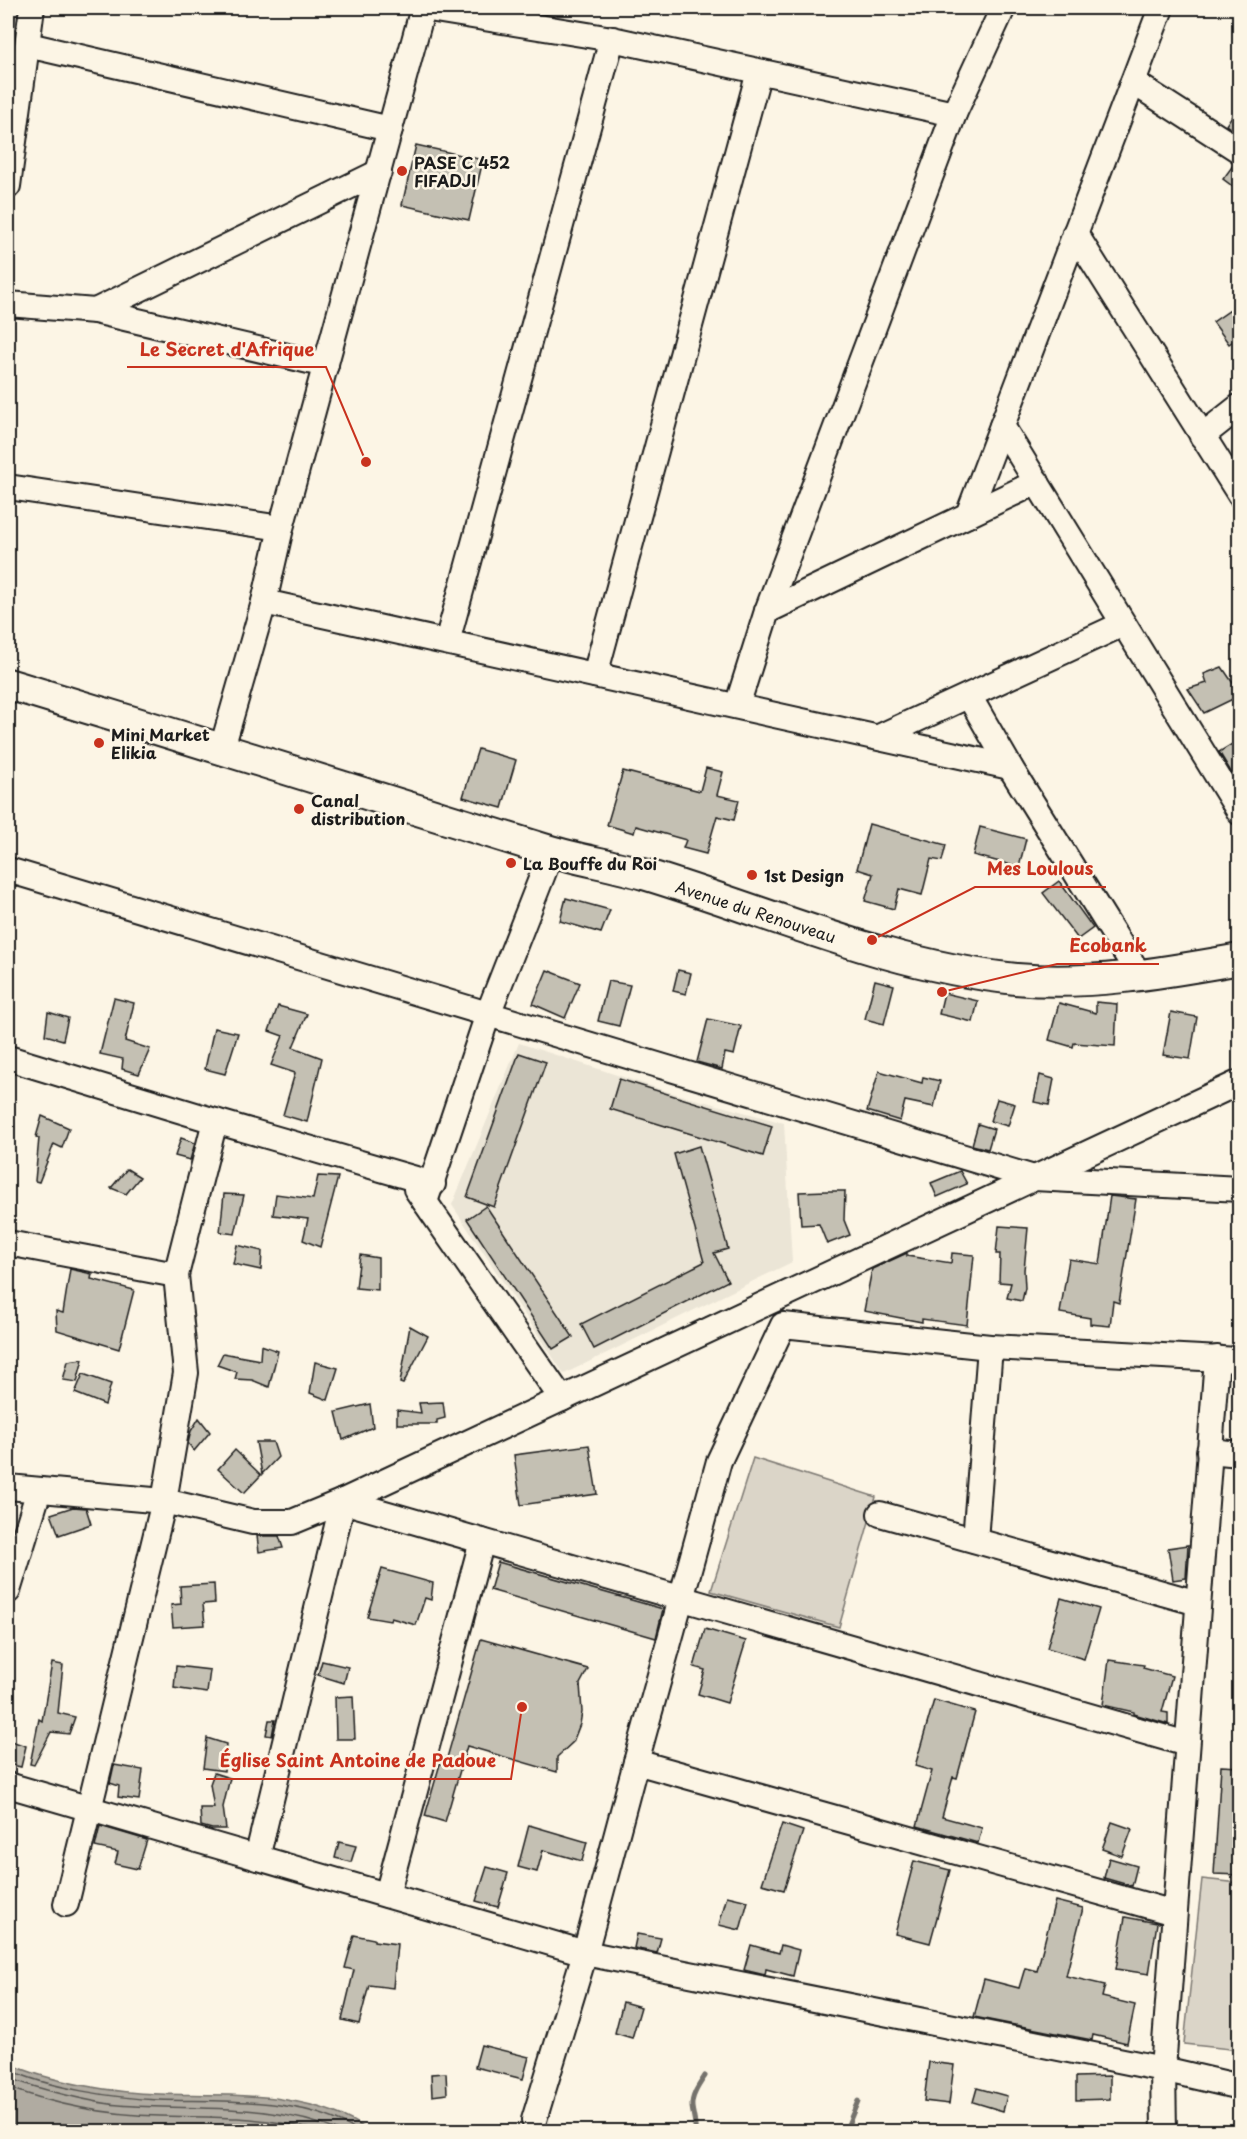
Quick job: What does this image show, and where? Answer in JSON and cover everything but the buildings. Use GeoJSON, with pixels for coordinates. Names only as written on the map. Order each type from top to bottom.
{"type":"FeatureCollection","features":[{"type":"Feature","properties":{"kind":"main road","name":"Avenue du Renouveau"},"geometry":{"type":"LineString","coordinates":[[8,684],[552,851],[645,874],[886,954],[936,966],[1019,979],[1065,980],[1140,976],[1239,959]]}},
{"type":"Feature","properties":{"kind":"street"},"geometry":{"type":"LineString","coordinates":[[8,186],[32,8]]}},
{"type":"Feature","properties":{"kind":"street"},"geometry":{"type":"LineString","coordinates":[[222,748],[264,602],[281,528],[423,8],[612,39],[954,114]]}},
{"type":"Feature","properties":{"kind":"street"},"geometry":{"type":"LineString","coordinates":[[737,706],[768,611],[954,114],[1004,8]]}},
{"type":"Feature","properties":{"kind":"street"},"geometry":{"type":"LineString","coordinates":[[968,515],[1161,8]]}},
{"type":"Feature","properties":{"kind":"street"},"geometry":{"type":"LineString","coordinates":[[447,642],[612,39]]}},
{"type":"Feature","properties":{"kind":"street"},"geometry":{"type":"LineString","coordinates":[[28,45],[390,129]]}},
{"type":"Feature","properties":{"kind":"street"},"geometry":{"type":"LineString","coordinates":[[595,675],[759,72]]}},
{"type":"Feature","properties":{"kind":"street"},"geometry":{"type":"LineString","coordinates":[[1133,82],[1239,151]]}},
{"type":"Feature","properties":{"kind":"street"},"geometry":{"type":"LineString","coordinates":[[95,311],[379,172]]}},
{"type":"Feature","properties":{"kind":"street"},"geometry":{"type":"LineString","coordinates":[[1076,232],[1239,495]]}},
{"type":"Feature","properties":{"kind":"street"},"geometry":{"type":"LineString","coordinates":[[8,304],[95,311],[326,364]]}},
{"type":"Feature","properties":{"kind":"street"},"geometry":{"type":"LineString","coordinates":[[1202,436],[1239,406]]}},
{"type":"Feature","properties":{"kind":"street"},"geometry":{"type":"LineString","coordinates":[[1002,426],[1238,809]]}},
{"type":"Feature","properties":{"kind":"street"},"geometry":{"type":"LineString","coordinates":[[768,611],[1037,482]]}},
{"type":"Feature","properties":{"kind":"street"},"geometry":{"type":"LineString","coordinates":[[8,487],[281,528]]}},
{"type":"Feature","properties":{"kind":"street"},"geometry":{"type":"LineString","coordinates":[[264,602],[1010,766]]}},
{"type":"Feature","properties":{"kind":"street"},"geometry":{"type":"LineString","coordinates":[[879,737],[1123,624]]}},
{"type":"Feature","properties":{"kind":"street"},"geometry":{"type":"LineString","coordinates":[[969,696],[1140,976]]}},
{"type":"Feature","properties":{"kind":"street"},"geometry":{"type":"LineString","coordinates":[[429,1193],[488,1014],[552,851]]}},
{"type":"Feature","properties":{"kind":"street"},"geometry":{"type":"LineString","coordinates":[[8,870],[1034,1178],[1239,1189]]}},
{"type":"Feature","properties":{"kind":"street"},"geometry":{"type":"LineString","coordinates":[[8,1058],[406,1176],[429,1193],[562,1399]]}},
{"type":"Feature","properties":{"kind":"street"},"geometry":{"type":"LineString","coordinates":[[8,1487],[164,1501],[254,1522],[292,1522],[343,1501],[1239,1082]]}},
{"type":"Feature","properties":{"kind":"street"},"geometry":{"type":"LineString","coordinates":[[66,1904],[164,1501],[186,1373],[176,1275],[215,1121]]}},
{"type":"Feature","properties":{"kind":"street"},"geometry":{"type":"LineString","coordinates":[[8,1243],[176,1275]]}},
{"type":"Feature","properties":{"kind":"street"},"geometry":{"type":"LineString","coordinates":[[534,2120],[585,1953],[719,1461],[783,1325],[990,1347],[1228,1359],[1209,1451],[1163,2069],[1164,2132]]}},
{"type":"Feature","properties":{"kind":"street"},"geometry":{"type":"LineString","coordinates":[[975,1540],[990,1347]]}},
{"type":"Feature","properties":{"kind":"street"},"geometry":{"type":"LineString","coordinates":[[1209,1451],[1239,1454]]}},
{"type":"Feature","properties":{"kind":"street"},"geometry":{"type":"LineString","coordinates":[[8,1591],[39,1490]]}},
{"type":"Feature","properties":{"kind":"street"},"geometry":{"type":"LineString","coordinates":[[343,1501],[1187,1744]]}},
{"type":"Feature","properties":{"kind":"street"},"geometry":{"type":"LineString","coordinates":[[257,1858],[343,1501]]}},
{"type":"Feature","properties":{"kind":"street"},"geometry":{"type":"LineString","coordinates":[[880,1514],[1198,1603]]}},
{"type":"Feature","properties":{"kind":"street"},"geometry":{"type":"LineString","coordinates":[[387,1895],[482,1541]]}},
{"type":"Feature","properties":{"kind":"street"},"geometry":{"type":"LineString","coordinates":[[636,1762],[1174,1913]]}},
{"type":"Feature","properties":{"kind":"street"},"geometry":{"type":"LineString","coordinates":[[8,1785],[585,1953],[1163,2069],[1239,2087]]}},
{"type":"Feature","properties":{"kind":"shaded area"},"geometry":{"type":"Polygon","coordinates":[[[519,1043],[669,1092],[784,1123],[792,1262],[564,1374],[452,1205],[519,1043]]]}},
{"type":"Feature","properties":{"kind":"shaded area"},"geometry":{"type":"Polygon","coordinates":[[[753,1458],[876,1497],[839,1627],[711,1591],[753,1458]]]}},
{"type":"Feature","properties":{"kind":"shaded area"},"geometry":{"type":"Polygon","coordinates":[[[1239,1674],[1239,1730],[1234,1730],[1239,1674]]]}},
{"type":"Feature","properties":{"kind":"shaded area"},"geometry":{"type":"Polygon","coordinates":[[[1202,1879],[1239,1883],[1239,2050],[1184,2044],[1202,1879]]]}},
{"type":"Feature","properties":{"kind":"water"},"geometry":{"type":"Polygon","coordinates":[[[8,2063],[43,2076],[103,2089],[295,2101],[346,2117],[369,2131],[8,2131],[8,2063]]]}},
{"type":"Feature","properties":{"kind":"waterway"},"geometry":{"type":"LineString","coordinates":[[695,2132],[692,2103],[705,2076]]}},
{"type":"Feature","properties":{"kind":"waterway"},"geometry":{"type":"LineString","coordinates":[[845,2132],[858,2101]]}},
{"type":"Feature","properties":{"kind":"place","name":"PASE C 452 FIFADJI"},"geometry":{"type":"Point","coordinates":[402,171]}},
{"type":"Feature","properties":{"kind":"place","name":"Le Secret d'Afrique"},"geometry":{"type":"Point","coordinates":[366,462]}},
{"type":"Feature","properties":{"kind":"place","name":"Mini Market Elikia"},"geometry":{"type":"Point","coordinates":[99,743]}},
{"type":"Feature","properties":{"kind":"place","name":"Canal distribution"},"geometry":{"type":"Point","coordinates":[299,809]}},
{"type":"Feature","properties":{"kind":"place","name":"La Bouffe du Roi"},"geometry":{"type":"Point","coordinates":[511,863]}},
{"type":"Feature","properties":{"kind":"place","name":"1st Design"},"geometry":{"type":"Point","coordinates":[752,875]}},
{"type":"Feature","properties":{"kind":"place","name":"Mes Loulous"},"geometry":{"type":"Point","coordinates":[872,940]}},
{"type":"Feature","properties":{"kind":"place","name":"Ecobank"},"geometry":{"type":"Point","coordinates":[942,992]}},
{"type":"Feature","properties":{"kind":"place","name":"Église Saint Antoine de Padoue"},"geometry":{"type":"Point","coordinates":[522,1707]}}]}
